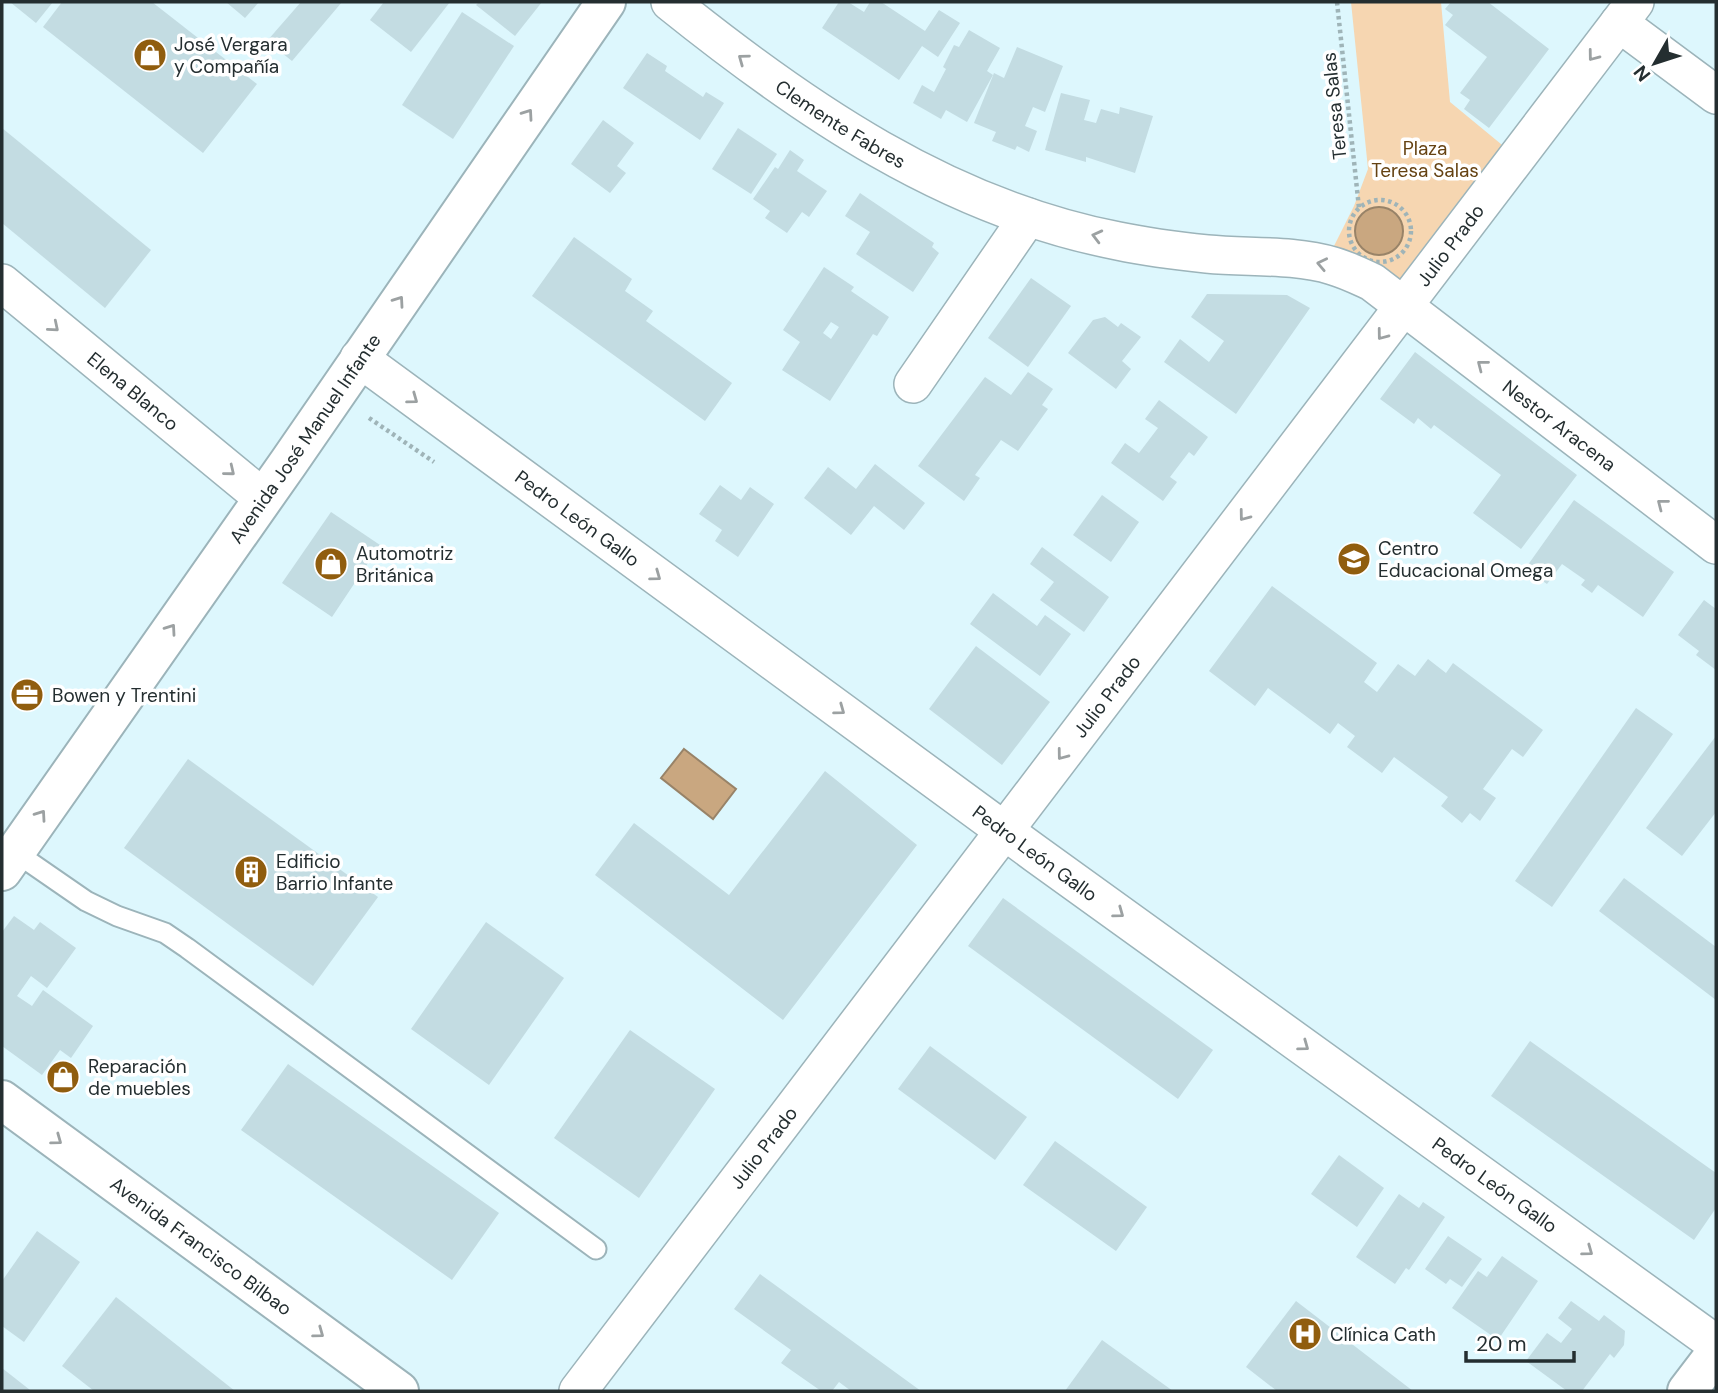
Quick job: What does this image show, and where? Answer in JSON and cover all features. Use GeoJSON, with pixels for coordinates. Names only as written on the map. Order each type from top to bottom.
{"type":"FeatureCollection","features":[{"type":"Feature","properties":{"kind":"street","name":"Avenida José Manuel Infante"},"geometry":{"type":"LineString","coordinates":[[8,862],[606,2]]}},
{"type":"Feature","properties":{"kind":"street","name":"Clemente Fabres"},"geometry":{"type":"LineString","coordinates":[[670,2],[733,52],[826,118],[912,167],[980,200],[1028,217],[1118,241],[1206,254],[1312,261],[1334,266],[1372,282],[1404,305]]}},
{"type":"Feature","properties":{"kind":"street"},"geometry":{"type":"LineString","coordinates":[[1627,12],[1716,95]]}},
{"type":"Feature","properties":{"kind":"street","name":"Julio Prado"},"geometry":{"type":"LineString","coordinates":[[578,1391],[1627,12]]}},
{"type":"Feature","properties":{"kind":"street"},"geometry":{"type":"LineString","coordinates":[[913,384],[1028,217]]}},
{"type":"Feature","properties":{"kind":"street","name":"Elena Blanco"},"geometry":{"type":"LineString","coordinates":[[2,283],[263,498]]}},
{"type":"Feature","properties":{"kind":"street","name":"Nestor Aracena"},"geometry":{"type":"LineString","coordinates":[[1404,305],[1716,545]]}},
{"type":"Feature","properties":{"kind":"street","name":"Pedro León Gallo"},"geometry":{"type":"LineString","coordinates":[[359,358],[1004,831],[1716,1344]]}},
{"type":"Feature","properties":{"kind":"street","name":"Avenida Francisco Bilbao"},"geometry":{"type":"LineString","coordinates":[[2,1100],[399,1391]]}},
{"type":"Feature","properties":{"kind":"street"},"geometry":{"type":"LineString","coordinates":[[1687,1391],[1716,1353]]}},
{"type":"Feature","properties":{"kind":"lane"},"geometry":{"type":"LineString","coordinates":[[8,862],[117,916],[165,933],[596,1250]]}},
{"type":"Feature","properties":{"kind":"path","name":"Teresa Salas"},"geometry":{"type":"LineString","coordinates":[[1337,2],[1359,208]]}},
{"type":"Feature","properties":{"kind":"path"},"geometry":{"type":"LineString","coordinates":[[1387,201],[1404,211],[1411,230],[1409,241],[1397,258],[1376,263],[1357,253],[1351,244],[1349,225],[1359,208],[1367,202],[1387,201]]}},
{"type":"Feature","properties":{"kind":"green space","name":"Plaza Teresa Salas"},"geometry":{"type":"Polygon","coordinates":[[[1351,2],[1441,2],[1450,102],[1507,149],[1397,285],[1330,254],[1354,206],[1368,169],[1351,2]]]}},
{"type":"Feature","properties":{"kind":"shaded area"},"geometry":{"type":"Polygon","coordinates":[[[1379,207],[1396,214],[1403,231],[1396,248],[1379,255],[1362,248],[1355,231],[1362,214],[1379,207]]]}},
{"type":"Feature","properties":{"kind":"shaded area"},"geometry":{"type":"Polygon","coordinates":[[[684,749],[736,789],[713,819],[661,778],[684,749]]]}},
{"type":"Feature","properties":{"kind":"building"},"geometry":{"type":"Polygon","coordinates":[[[10,2],[53,2],[36,23],[10,2]]]}},
{"type":"Feature","properties":{"kind":"building","name":"José Vergara y Compañía"},"geometry":{"type":"Polygon","coordinates":[[[62,2],[152,2],[257,84],[203,153],[43,27],[62,2]]]}},
{"type":"Feature","properties":{"kind":"building"},"geometry":{"type":"Polygon","coordinates":[[[226,2],[259,2],[245,18],[226,2]]]}},
{"type":"Feature","properties":{"kind":"building"},"geometry":{"type":"Polygon","coordinates":[[[301,2],[342,2],[292,61],[267,41],[301,2]]]}},
{"type":"Feature","properties":{"kind":"building"},"geometry":{"type":"Polygon","coordinates":[[[384,2],[450,2],[411,52],[370,20],[384,2]]]}},
{"type":"Feature","properties":{"kind":"building"},"geometry":{"type":"Polygon","coordinates":[[[479,2],[542,2],[515,36],[476,5],[479,2]]]}},
{"type":"Feature","properties":{"kind":"building"},"geometry":{"type":"Polygon","coordinates":[[[839,2],[848,2],[864,12],[870,2],[881,2],[925,31],[939,10],[960,23],[938,57],[922,46],[899,80],[822,28],[839,2]]]}},
{"type":"Feature","properties":{"kind":"building"},"geometry":{"type":"Polygon","coordinates":[[[1451,2],[1488,2],[1549,49],[1489,128],[1464,109],[1470,100],[1460,93],[1487,57],[1445,25],[1453,15],[1445,9],[1451,2]]]}},
{"type":"Feature","properties":{"kind":"building"},"geometry":{"type":"Polygon","coordinates":[[[462,12],[514,46],[453,139],[402,105],[462,12]]]}},
{"type":"Feature","properties":{"kind":"building"},"geometry":{"type":"Polygon","coordinates":[[[969,30],[1000,48],[987,71],[993,75],[967,122],[946,110],[941,119],[913,103],[922,85],[934,92],[954,45],[959,47],[969,30]]]}},
{"type":"Feature","properties":{"kind":"building"},"geometry":{"type":"Polygon","coordinates":[[[1017,47],[1063,66],[1045,112],[1033,107],[1025,126],[1037,131],[1029,152],[1017,146],[1015,150],[992,141],[996,132],[974,123],[994,73],[1004,78],[1017,47]]]}},
{"type":"Feature","properties":{"kind":"building"},"geometry":{"type":"Polygon","coordinates":[[[647,53],[667,66],[665,71],[703,97],[706,92],[724,103],[700,140],[623,88],[647,53]]]}},
{"type":"Feature","properties":{"kind":"building"},"geometry":{"type":"Polygon","coordinates":[[[1061,93],[1090,100],[1084,120],[1096,123],[1101,109],[1119,114],[1120,107],[1153,116],[1135,173],[1086,157],[1086,162],[1045,150],[1061,93]]]}},
{"type":"Feature","properties":{"kind":"building"},"geometry":{"type":"Polygon","coordinates":[[[603,120],[634,143],[617,166],[626,173],[610,193],[571,164],[603,120]]]}},
{"type":"Feature","properties":{"kind":"building"},"geometry":{"type":"Polygon","coordinates":[[[2,128],[151,250],[105,308],[2,223],[2,128]]]}},
{"type":"Feature","properties":{"kind":"building"},"geometry":{"type":"Polygon","coordinates":[[[738,128],[777,154],[751,194],[712,169],[738,128]]]}},
{"type":"Feature","properties":{"kind":"building"},"geometry":{"type":"Polygon","coordinates":[[[790,150],[804,160],[797,171],[827,191],[809,217],[802,212],[787,233],[765,218],[770,211],[753,199],[790,150]]]}},
{"type":"Feature","properties":{"kind":"building"},"geometry":{"type":"Polygon","coordinates":[[[860,193],[934,243],[932,247],[939,253],[913,292],[856,254],[870,232],[845,216],[860,193]]]}},
{"type":"Feature","properties":{"kind":"building"},"geometry":{"type":"Polygon","coordinates":[[[574,237],[632,279],[625,291],[653,311],[646,321],[732,383],[705,421],[532,296],[574,237]]]}},
{"type":"Feature","properties":{"kind":"building"},"geometry":{"type":"Polygon","coordinates":[[[824,267],[854,287],[851,291],[889,317],[877,336],[873,334],[830,401],[782,370],[800,342],[783,330],[824,267]],[[831,322],[823,333],[831,339],[839,327],[831,322]]]}},
{"type":"Feature","properties":{"kind":"building"},"geometry":{"type":"Polygon","coordinates":[[[1031,278],[1071,306],[1028,367],[988,338],[1031,278]]]}},
{"type":"Feature","properties":{"kind":"building"},"geometry":{"type":"Polygon","coordinates":[[[1207,294],[1287,295],[1310,308],[1236,414],[1164,362],[1180,339],[1209,362],[1224,341],[1191,317],[1207,294]]]}},
{"type":"Feature","properties":{"kind":"building"},"geometry":{"type":"Polygon","coordinates":[[[1105,317],[1118,327],[1121,323],[1141,337],[1122,361],[1131,369],[1116,389],[1068,353],[1093,320],[1105,317]]]}},
{"type":"Feature","properties":{"kind":"building"},"geometry":{"type":"Polygon","coordinates":[[[1415,352],[1577,475],[1521,549],[1473,513],[1501,475],[1434,425],[1431,429],[1418,418],[1414,424],[1380,399],[1415,352]]]}},
{"type":"Feature","properties":{"kind":"building"},"geometry":{"type":"Polygon","coordinates":[[[1028,372],[1053,389],[1042,405],[1048,409],[1018,451],[1001,440],[975,475],[980,478],[964,501],[918,466],[985,377],[1011,395],[1028,372]]]}},
{"type":"Feature","properties":{"kind":"building"},"geometry":{"type":"Polygon","coordinates":[[[1159,400],[1208,437],[1194,456],[1189,452],[1170,477],[1177,482],[1163,501],[1111,463],[1125,443],[1139,453],[1158,428],[1145,419],[1159,400]]]}},
{"type":"Feature","properties":{"kind":"building"},"geometry":{"type":"Polygon","coordinates":[[[875,464],[925,503],[904,530],[874,506],[851,535],[804,498],[828,467],[856,489],[875,464]]]}},
{"type":"Feature","properties":{"kind":"building"},"geometry":{"type":"Polygon","coordinates":[[[720,485],[741,500],[750,487],[774,504],[738,557],[715,541],[722,530],[699,514],[720,485]]]}},
{"type":"Feature","properties":{"kind":"building"},"geometry":{"type":"Polygon","coordinates":[[[1102,495],[1139,522],[1111,562],[1073,535],[1102,495]]]}},
{"type":"Feature","properties":{"kind":"building"},"geometry":{"type":"Polygon","coordinates":[[[1574,500],[1674,572],[1643,617],[1598,585],[1592,593],[1581,585],[1585,580],[1562,564],[1547,584],[1525,569],[1574,500]]]}},
{"type":"Feature","properties":{"kind":"building","name":"Automotriz Británica"},"geometry":{"type":"Polygon","coordinates":[[[331,512],[380,545],[332,617],[282,583],[331,512]]]}},
{"type":"Feature","properties":{"kind":"building"},"geometry":{"type":"Polygon","coordinates":[[[1042,547],[1109,597],[1084,632],[1040,600],[1054,582],[1030,564],[1042,547]]]}},
{"type":"Feature","properties":{"kind":"building"},"geometry":{"type":"Polygon","coordinates":[[[1272,586],[1377,663],[1364,682],[1377,692],[1398,664],[1415,676],[1428,659],[1446,673],[1453,663],[1543,730],[1523,757],[1512,749],[1483,789],[1496,798],[1480,821],[1470,813],[1462,823],[1441,806],[1448,797],[1394,757],[1382,773],[1347,747],[1355,736],[1338,723],[1330,734],[1268,688],[1255,706],[1209,671],[1272,586]]]}},
{"type":"Feature","properties":{"kind":"building"},"geometry":{"type":"Polygon","coordinates":[[[993,593],[1037,626],[1045,615],[1071,634],[1040,676],[970,624],[993,593]]]}},
{"type":"Feature","properties":{"kind":"building"},"geometry":{"type":"Polygon","coordinates":[[[1704,600],[1716,609],[1716,670],[1696,655],[1699,651],[1678,635],[1704,600]]]}},
{"type":"Feature","properties":{"kind":"building"},"geometry":{"type":"Polygon","coordinates":[[[976,646],[1050,702],[1002,765],[929,709],[976,646]]]}},
{"type":"Feature","properties":{"kind":"building"},"geometry":{"type":"Polygon","coordinates":[[[1636,708],[1673,734],[1552,907],[1515,881],[1636,708]]]}},
{"type":"Feature","properties":{"kind":"building"},"geometry":{"type":"Polygon","coordinates":[[[1716,736],[1716,812],[1682,856],[1646,828],[1716,736]]]}},
{"type":"Feature","properties":{"kind":"building","name":"Edificio Barrio Infante"},"geometry":{"type":"Polygon","coordinates":[[[188,759],[378,897],[313,986],[124,848],[188,759]]]}},
{"type":"Feature","properties":{"kind":"building"},"geometry":{"type":"Polygon","coordinates":[[[825,771],[917,845],[783,1020],[595,875],[634,823],[729,895],[825,771]]]}},
{"type":"Feature","properties":{"kind":"building"},"geometry":{"type":"Polygon","coordinates":[[[1624,878],[1716,947],[1716,1000],[1599,911],[1624,878]]]}},
{"type":"Feature","properties":{"kind":"building"},"geometry":{"type":"Polygon","coordinates":[[[1003,898],[1213,1050],[1178,1099],[968,946],[1003,898]]]}},
{"type":"Feature","properties":{"kind":"building"},"geometry":{"type":"Polygon","coordinates":[[[14,916],[34,930],[40,922],[76,948],[47,988],[31,976],[17,996],[32,1006],[43,990],[93,1026],[71,1058],[60,1050],[42,1075],[2,1046],[2,932],[14,916]]]}},
{"type":"Feature","properties":{"kind":"building"},"geometry":{"type":"Polygon","coordinates":[[[486,922],[564,978],[489,1085],[411,1029],[486,922]]]}},
{"type":"Feature","properties":{"kind":"building"},"geometry":{"type":"Polygon","coordinates":[[[630,1030],[715,1089],[639,1198],[554,1138],[630,1030]]]}},
{"type":"Feature","properties":{"kind":"building"},"geometry":{"type":"Polygon","coordinates":[[[1530,1041],[1716,1173],[1716,1208],[1694,1240],[1491,1096],[1530,1041]]]}},
{"type":"Feature","properties":{"kind":"building"},"geometry":{"type":"Polygon","coordinates":[[[930,1046],[1027,1117],[995,1160],[898,1089],[930,1046]]]}},
{"type":"Feature","properties":{"kind":"building"},"geometry":{"type":"Polygon","coordinates":[[[288,1064],[499,1213],[452,1280],[241,1130],[288,1064]]]}},
{"type":"Feature","properties":{"kind":"building"},"geometry":{"type":"Polygon","coordinates":[[[1055,1141],[1147,1207],[1116,1251],[1023,1185],[1055,1141]]]}},
{"type":"Feature","properties":{"kind":"building"},"geometry":{"type":"Polygon","coordinates":[[[1339,1155],[1384,1188],[1357,1227],[1311,1194],[1339,1155]]]}},
{"type":"Feature","properties":{"kind":"building"},"geometry":{"type":"Polygon","coordinates":[[[1399,1194],[1419,1208],[1423,1202],[1445,1217],[1409,1270],[1406,1268],[1395,1284],[1356,1257],[1399,1194]]]}},
{"type":"Feature","properties":{"kind":"building"},"geometry":{"type":"Polygon","coordinates":[[[37,1231],[80,1262],[24,1342],[2,1326],[2,1281],[37,1231]]]}},
{"type":"Feature","properties":{"kind":"building"},"geometry":{"type":"Polygon","coordinates":[[[1448,1236],[1482,1259],[1462,1287],[1450,1279],[1446,1284],[1425,1269],[1448,1236]]]}},
{"type":"Feature","properties":{"kind":"building"},"geometry":{"type":"Polygon","coordinates":[[[1502,1256],[1538,1281],[1498,1340],[1452,1308],[1478,1271],[1487,1277],[1502,1256]]]}},
{"type":"Feature","properties":{"kind":"building"},"geometry":{"type":"Polygon","coordinates":[[[760,1274],[921,1391],[851,1391],[839,1382],[832,1391],[821,1391],[781,1363],[791,1350],[734,1309],[760,1274]]]}},
{"type":"Feature","properties":{"kind":"building"},"geometry":{"type":"Polygon","coordinates":[[[116,1297],[235,1391],[94,1391],[62,1366],[116,1297]]]}},
{"type":"Feature","properties":{"kind":"building","name":"Clínica Cath"},"geometry":{"type":"Polygon","coordinates":[[[1296,1301],[1413,1391],[1277,1391],[1246,1367],[1296,1301]]]}},
{"type":"Feature","properties":{"kind":"building"},"geometry":{"type":"Polygon","coordinates":[[[1571,1301],[1599,1321],[1604,1315],[1625,1331],[1624,1345],[1614,1358],[1610,1354],[1582,1391],[1567,1391],[1526,1361],[1547,1333],[1561,1343],[1572,1329],[1558,1318],[1571,1301]]]}},
{"type":"Feature","properties":{"kind":"building"},"geometry":{"type":"Polygon","coordinates":[[[1102,1340],[1173,1391],[1065,1391],[1102,1340]]]}},
{"type":"Feature","properties":{"kind":"building"},"geometry":{"type":"Polygon","coordinates":[[[2,1368],[30,1390],[2,1391],[2,1368]]]}},
{"type":"Feature","properties":{"kind":"place","name":"José Vergara y Compañía"},"geometry":{"type":"Point","coordinates":[150,55]}},
{"type":"Feature","properties":{"kind":"place","name":"Centro Educacional Omega"},"geometry":{"type":"Point","coordinates":[1354,559]}},
{"type":"Feature","properties":{"kind":"place","name":"Automotriz Británica"},"geometry":{"type":"Point","coordinates":[331,564]}},
{"type":"Feature","properties":{"kind":"place","name":"Bowen y Trentini"},"geometry":{"type":"Point","coordinates":[27,695]}},
{"type":"Feature","properties":{"kind":"place","name":"Edificio Barrio Infante"},"geometry":{"type":"Point","coordinates":[251,872]}},
{"type":"Feature","properties":{"kind":"place","name":"Reparación de muebles"},"geometry":{"type":"Point","coordinates":[63,1077]}},
{"type":"Feature","properties":{"kind":"place","name":"Clínica Cath"},"geometry":{"type":"Point","coordinates":[1305,1334]}}]}
